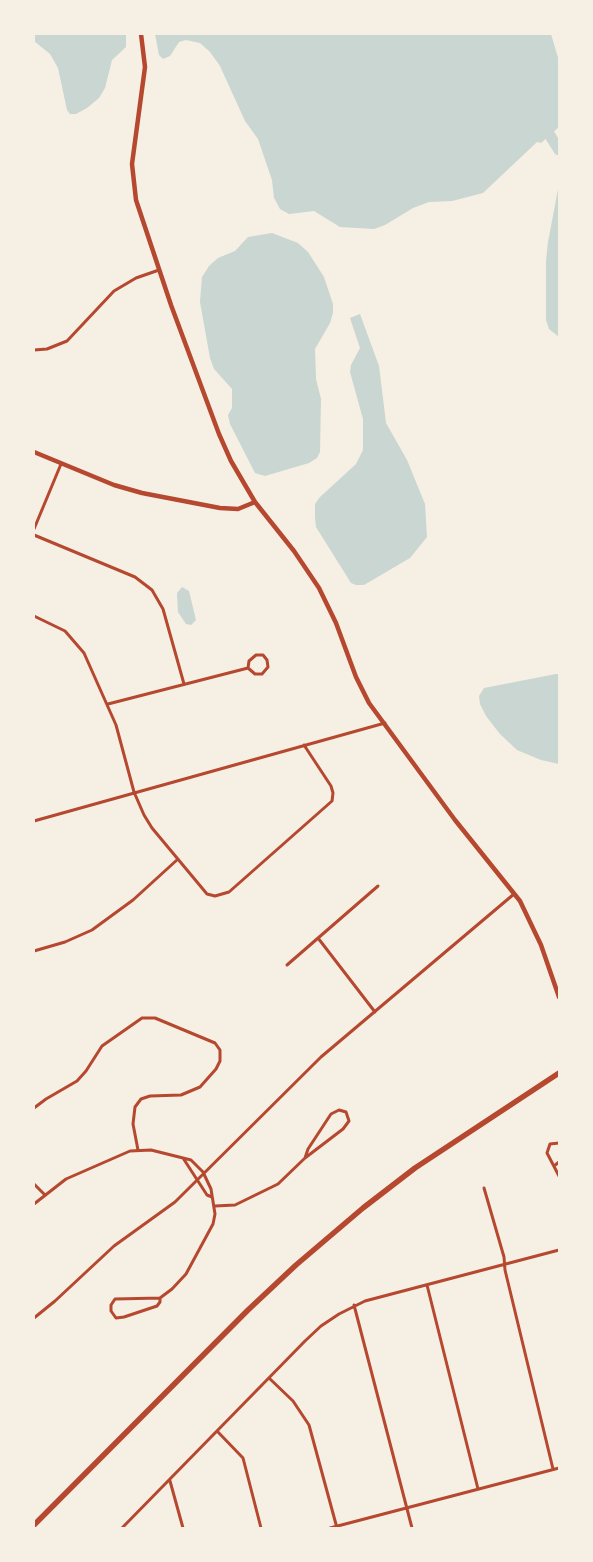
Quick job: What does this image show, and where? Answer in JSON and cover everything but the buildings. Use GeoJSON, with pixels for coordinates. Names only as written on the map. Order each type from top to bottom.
{"type":"FeatureCollection","features":[{"type":"Feature","properties":{"kind":"main road"},"geometry":{"type":"LineString","coordinates":[[34,1525],[296,1264],[415,1168],[559,1073]]}},
{"type":"Feature","properties":{"kind":"street"},"geometry":{"type":"LineString","coordinates":[[141,34],[145,67],[133,150],[132,179],[138,207],[159,270],[219,434],[231,461],[255,502],[314,581],[332,615],[360,687],[384,723],[456,820],[515,893],[534,927],[559,997]]}},
{"type":"Feature","properties":{"kind":"street"},"geometry":{"type":"LineString","coordinates":[[34,350],[47,349],[67,341],[114,291],[128,282],[159,270]]}},
{"type":"Feature","properties":{"kind":"street"},"geometry":{"type":"LineString","coordinates":[[34,452],[128,490],[220,508],[238,509],[255,502]]}},
{"type":"Feature","properties":{"kind":"street"},"geometry":{"type":"LineString","coordinates":[[34,529],[61,464]]}},
{"type":"Feature","properties":{"kind":"street"},"geometry":{"type":"LineString","coordinates":[[34,535],[134,577],[152,590],[163,608],[184,684]]}},
{"type":"Feature","properties":{"kind":"street"},"geometry":{"type":"LineString","coordinates":[[34,616],[65,631],[76,641],[84,653],[108,704],[134,792],[152,828],[207,894],[222,895],[235,887],[328,806],[333,793],[331,786],[304,745]]}},
{"type":"Feature","properties":{"kind":"street"},"geometry":{"type":"LineString","coordinates":[[256,654],[263,655],[267,660],[268,667],[262,674],[255,674],[248,668],[248,661],[256,654]]}},
{"type":"Feature","properties":{"kind":"street"},"geometry":{"type":"LineString","coordinates":[[108,704],[248,668]]}},
{"type":"Feature","properties":{"kind":"street"},"geometry":{"type":"LineString","coordinates":[[34,821],[384,723]]}},
{"type":"Feature","properties":{"kind":"street"},"geometry":{"type":"LineString","coordinates":[[34,951],[64,942],[92,930],[133,900],[178,859]]}},
{"type":"Feature","properties":{"kind":"street"},"geometry":{"type":"LineString","coordinates":[[287,965],[378,886]]}},
{"type":"Feature","properties":{"kind":"street"},"geometry":{"type":"LineString","coordinates":[[34,1318],[55,1302],[114,1246],[175,1202],[203,1172],[311,1067],[515,893]]}},
{"type":"Feature","properties":{"kind":"street"},"geometry":{"type":"LineString","coordinates":[[318,938],[375,1012]]}},
{"type":"Feature","properties":{"kind":"street"},"geometry":{"type":"LineString","coordinates":[[34,1108],[46,1098],[77,1081],[86,1071],[102,1046],[142,1018],[155,1018],[215,1043],[220,1050],[220,1061],[216,1069],[200,1087],[181,1095],[150,1096],[141,1099],[135,1107],[133,1124],[138,1150]]}},
{"type":"Feature","properties":{"kind":"street"},"geometry":{"type":"LineString","coordinates":[[215,1206],[235,1205],[286,1178],[305,1158],[343,1129],[349,1121],[346,1112],[338,1110],[332,1114],[308,1149],[305,1158]]}},
{"type":"Feature","properties":{"kind":"street"},"geometry":{"type":"LineString","coordinates":[[559,1142],[550,1144],[547,1150],[559,1176]]}},
{"type":"Feature","properties":{"kind":"street"},"geometry":{"type":"LineString","coordinates":[[34,1204],[44,1194],[71,1176],[138,1150],[161,1152],[191,1160],[203,1172],[211,1189],[215,1206],[213,1224],[186,1274],[160,1298],[157,1306],[116,1318],[111,1311],[112,1302],[118,1298],[160,1298]]}},
{"type":"Feature","properties":{"kind":"street"},"geometry":{"type":"LineString","coordinates":[[183,1158],[207,1195],[212,1197]]}},
{"type":"Feature","properties":{"kind":"street"},"geometry":{"type":"LineString","coordinates":[[554,1166],[559,1162]]}},
{"type":"Feature","properties":{"kind":"street"},"geometry":{"type":"LineString","coordinates":[[34,1184],[44,1194]]}},
{"type":"Feature","properties":{"kind":"street"},"geometry":{"type":"LineString","coordinates":[[484,1188],[505,1264],[553,1469]]}},
{"type":"Feature","properties":{"kind":"street"},"geometry":{"type":"LineString","coordinates":[[122,1528],[321,1326],[354,1305],[559,1250]]}},
{"type":"Feature","properties":{"kind":"street"},"geometry":{"type":"LineString","coordinates":[[427,1286],[478,1489]]}},
{"type":"Feature","properties":{"kind":"street"},"geometry":{"type":"LineString","coordinates":[[354,1305],[412,1528]]}},
{"type":"Feature","properties":{"kind":"street"},"geometry":{"type":"LineString","coordinates":[[269,1378],[293,1401],[309,1425],[337,1527]]}},
{"type":"Feature","properties":{"kind":"street"},"geometry":{"type":"LineString","coordinates":[[217,1431],[243,1458],[261,1528]]}},
{"type":"Feature","properties":{"kind":"street"},"geometry":{"type":"LineString","coordinates":[[330,1528],[559,1468]]}},
{"type":"Feature","properties":{"kind":"street"},"geometry":{"type":"LineString","coordinates":[[170,1480],[183,1528]]}},
{"type":"Feature","properties":{"kind":"shaded area"},"geometry":{"type":"Polygon","coordinates":[[[34,34],[126,34],[126,47],[112,60],[105,88],[99,98],[87,108],[76,114],[70,114],[67,110],[58,68],[50,54],[34,41],[34,34]]]}},
{"type":"Feature","properties":{"kind":"shaded area"},"geometry":{"type":"Polygon","coordinates":[[[155,34],[551,34],[559,61],[559,127],[541,143],[537,142],[483,193],[452,201],[429,202],[413,208],[385,225],[374,229],[340,227],[314,211],[289,214],[280,209],[274,198],[272,180],[258,139],[245,121],[220,66],[210,52],[200,43],[186,40],[179,42],[170,56],[163,59],[159,55],[155,34]]]}},
{"type":"Feature","properties":{"kind":"shaded area"},"geometry":{"type":"Polygon","coordinates":[[[559,184],[559,337],[549,329],[546,320],[546,261],[559,184]]]}},
{"type":"Feature","properties":{"kind":"shaded area"},"geometry":{"type":"Polygon","coordinates":[[[272,233],[298,243],[308,252],[324,277],[333,304],[333,313],[330,323],[315,349],[316,379],[321,399],[320,452],[317,458],[309,463],[265,476],[255,473],[230,424],[228,415],[232,408],[232,389],[214,369],[210,358],[200,302],[202,277],[209,266],[218,258],[235,251],[248,237],[272,233]]]}},
{"type":"Feature","properties":{"kind":"shaded area"},"geometry":{"type":"Polygon","coordinates":[[[360,314],[379,366],[386,423],[407,460],[425,504],[427,537],[410,558],[364,585],[356,585],[351,583],[316,527],[315,504],[320,497],[356,464],[363,450],[363,419],[350,372],[351,365],[360,348],[350,318],[360,314]]]}},
{"type":"Feature","properties":{"kind":"shaded area"},"geometry":{"type":"Polygon","coordinates":[[[182,587],[189,591],[196,620],[191,625],[186,624],[178,612],[177,593],[182,587]]]}},
{"type":"Feature","properties":{"kind":"shaded area"},"geometry":{"type":"Polygon","coordinates":[[[559,674],[559,764],[541,760],[517,750],[500,734],[486,716],[480,704],[479,696],[484,688],[559,674]]]}},
{"type":"Feature","properties":{"kind":"waterway"},"geometry":{"type":"LineString","coordinates":[[539,127],[549,134],[559,150]]}}]}
